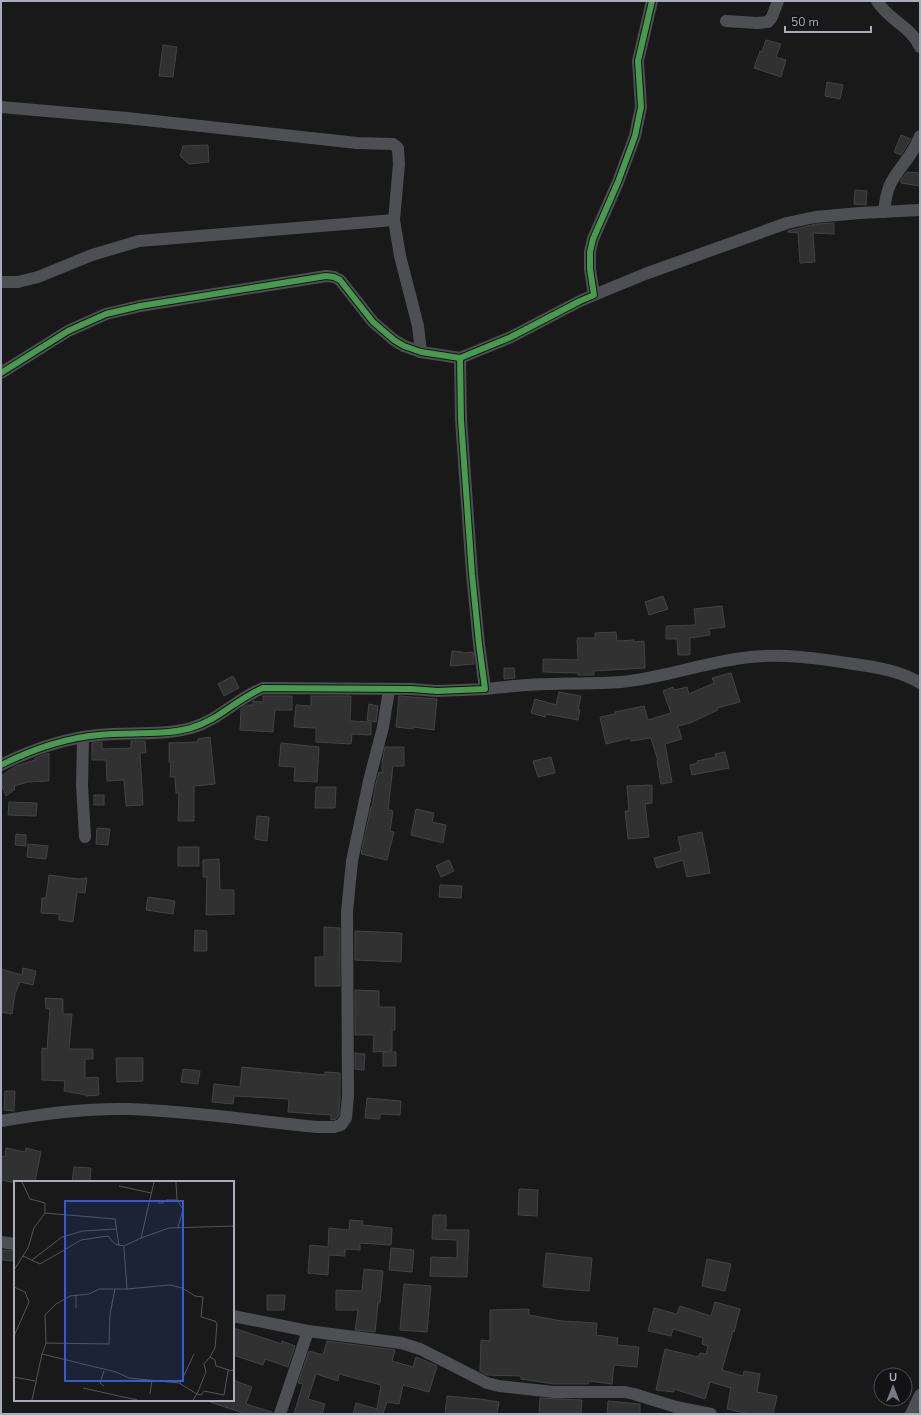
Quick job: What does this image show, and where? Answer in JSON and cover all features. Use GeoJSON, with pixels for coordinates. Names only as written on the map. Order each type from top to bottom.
{"type":"FeatureCollection","features":[{"type":"Feature","properties":{"kind":"street"},"geometry":{"type":"LineString","coordinates":[[594,295],[590,269],[590,252],[593,239],[627,160],[636,131],[640,107],[638,60],[652,1]]}},
{"type":"Feature","properties":{"kind":"street"},"geometry":{"type":"LineString","coordinates":[[726,21],[757,23],[768,22],[772,17],[778,1]]}},
{"type":"Feature","properties":{"kind":"street"},"geometry":{"type":"LineString","coordinates":[[878,1],[884,10],[912,34],[920,47]]}},
{"type":"Feature","properties":{"kind":"street"},"geometry":{"type":"LineString","coordinates":[[1,107],[120,117],[357,143],[393,144],[398,148],[400,164],[394,220],[403,268],[418,326],[421,352]]}},
{"type":"Feature","properties":{"kind":"street"},"geometry":{"type":"LineString","coordinates":[[884,212],[890,186],[910,158],[920,136]]}},
{"type":"Feature","properties":{"kind":"street"},"geometry":{"type":"LineString","coordinates":[[1,373],[68,331],[106,314],[140,306],[326,276],[334,277],[340,280],[373,322],[394,340],[404,346],[421,352],[460,358],[505,340],[594,295],[645,274],[787,223],[815,216],[920,210]]}},
{"type":"Feature","properties":{"kind":"street"},"geometry":{"type":"LineString","coordinates":[[1,282],[18,282],[38,277],[92,255],[138,241],[394,220]]}},
{"type":"Feature","properties":{"kind":"street"},"geometry":{"type":"LineString","coordinates":[[460,358],[461,420],[472,574],[485,689]]}},
{"type":"Feature","properties":{"kind":"street"},"geometry":{"type":"LineString","coordinates":[[1,765],[23,754],[61,740],[83,736],[148,733],[190,728],[204,724],[218,717],[250,693],[263,688],[412,689],[437,691],[547,684],[621,682],[640,680],[714,663],[752,657],[799,658],[869,666],[889,670],[920,683]]}},
{"type":"Feature","properties":{"kind":"street"},"geometry":{"type":"LineString","coordinates":[[1,1121],[58,1112],[128,1109],[201,1114],[318,1127],[334,1127],[341,1125],[346,1118],[348,1096],[347,912],[349,885],[352,860],[369,781],[383,727],[389,690]]}},
{"type":"Feature","properties":{"kind":"street"},"geometry":{"type":"LineString","coordinates":[[83,736],[82,785],[85,838]]}},
{"type":"Feature","properties":{"kind":"street"},"geometry":{"type":"LineString","coordinates":[[1,1242],[14,1244]]}},
{"type":"Feature","properties":{"kind":"street"},"geometry":{"type":"LineString","coordinates":[[234,1316],[308,1331],[401,1343],[420,1349],[487,1383],[518,1390],[554,1392],[625,1392],[675,1410],[711,1414]]}},
{"type":"Feature","properties":{"kind":"street"},"geometry":{"type":"LineString","coordinates":[[280,1414],[308,1331]]}},
{"type":"Feature","properties":{"kind":"street"},"geometry":{"type":"LineString","coordinates":[[911,1414],[920,1395]]}},
{"type":"Feature","properties":{"kind":"building"},"geometry":{"type":"Polygon","coordinates":[[[766,40],[781,44],[776,57],[786,60],[781,77],[754,68],[766,40]]]}},
{"type":"Feature","properties":{"kind":"building"},"geometry":{"type":"Polygon","coordinates":[[[163,45],[177,47],[173,77],[159,76],[163,45]]]}},
{"type":"Feature","properties":{"kind":"building"},"geometry":{"type":"Polygon","coordinates":[[[827,82],[843,85],[840,99],[825,96],[827,82]]]}},
{"type":"Feature","properties":{"kind":"building"},"geometry":{"type":"Polygon","coordinates":[[[901,135],[911,139],[901,155],[894,152],[901,135]]]}},
{"type":"Feature","properties":{"kind":"building"},"geometry":{"type":"Polygon","coordinates":[[[208,145],[209,162],[189,164],[180,156],[183,146],[208,145]]]}},
{"type":"Feature","properties":{"kind":"building"},"geometry":{"type":"Polygon","coordinates":[[[907,172],[920,173],[920,186],[901,183],[901,180],[907,172]]]}},
{"type":"Feature","properties":{"kind":"building"},"geometry":{"type":"Polygon","coordinates":[[[855,190],[867,191],[866,205],[854,204],[855,190]]]}},
{"type":"Feature","properties":{"kind":"building"},"geometry":{"type":"Polygon","coordinates":[[[834,223],[834,234],[813,233],[815,262],[800,263],[798,233],[788,231],[816,224],[834,223]]]}},
{"type":"Feature","properties":{"kind":"building"},"geometry":{"type":"Polygon","coordinates":[[[663,596],[668,609],[649,615],[645,602],[663,596]]]}},
{"type":"Feature","properties":{"kind":"building"},"geometry":{"type":"Polygon","coordinates":[[[722,606],[725,627],[709,629],[710,635],[690,638],[690,655],[678,655],[677,639],[666,639],[666,626],[696,625],[694,609],[722,606]]]}},
{"type":"Feature","properties":{"kind":"building"},"geometry":{"type":"Polygon","coordinates":[[[616,632],[617,641],[644,641],[645,668],[594,671],[594,675],[543,672],[543,659],[578,660],[577,638],[595,638],[595,633],[616,632]]]}},
{"type":"Feature","properties":{"kind":"building"},"geometry":{"type":"Polygon","coordinates":[[[452,651],[462,653],[473,652],[474,664],[450,666],[452,651]]]}},
{"type":"Feature","properties":{"kind":"building"},"geometry":{"type":"Polygon","coordinates":[[[504,668],[514,668],[515,678],[504,679],[504,668]]]}},
{"type":"Feature","properties":{"kind":"building"},"geometry":{"type":"Polygon","coordinates":[[[731,673],[740,702],[717,708],[718,710],[690,723],[678,726],[682,739],[665,744],[672,782],[661,784],[658,761],[651,738],[631,741],[630,738],[606,744],[600,717],[615,714],[615,712],[644,706],[648,720],[671,713],[663,691],[673,687],[674,690],[687,687],[689,694],[714,683],[712,678],[731,673]]]}},
{"type":"Feature","properties":{"kind":"building"},"geometry":{"type":"Polygon","coordinates":[[[233,676],[239,688],[224,696],[218,684],[233,676]]]}},
{"type":"Feature","properties":{"kind":"building"},"geometry":{"type":"Polygon","coordinates":[[[559,692],[581,696],[578,710],[580,710],[578,720],[546,714],[545,717],[531,713],[535,699],[556,705],[559,692]]]}},
{"type":"Feature","properties":{"kind":"building"},"geometry":{"type":"Polygon","coordinates":[[[263,696],[292,696],[292,710],[275,710],[273,732],[240,730],[241,709],[247,705],[253,705],[253,701],[263,702],[263,696]]]}},
{"type":"Feature","properties":{"kind":"building"},"geometry":{"type":"Polygon","coordinates":[[[311,696],[351,696],[350,721],[371,722],[371,735],[352,734],[351,744],[316,742],[316,728],[294,727],[296,705],[311,706],[311,696]]]}},
{"type":"Feature","properties":{"kind":"building"},"geometry":{"type":"Polygon","coordinates":[[[399,696],[437,699],[434,730],[414,727],[413,729],[396,727],[399,696]]]}},
{"type":"Feature","properties":{"kind":"building"},"geometry":{"type":"Polygon","coordinates":[[[369,704],[378,706],[376,722],[367,720],[369,704]]]}},
{"type":"Feature","properties":{"kind":"building"},"geometry":{"type":"Polygon","coordinates":[[[210,737],[215,784],[194,786],[194,821],[178,821],[179,793],[176,793],[175,777],[170,777],[171,762],[169,762],[169,743],[198,742],[198,739],[210,737]]]}},
{"type":"Feature","properties":{"kind":"building"},"geometry":{"type":"Polygon","coordinates":[[[131,741],[145,741],[146,753],[140,753],[143,805],[126,806],[124,780],[107,781],[106,760],[92,760],[92,743],[102,742],[102,749],[131,748],[131,741]]]}},
{"type":"Feature","properties":{"kind":"building"},"geometry":{"type":"Polygon","coordinates":[[[281,743],[319,747],[317,782],[294,781],[295,767],[279,766],[281,743]]]}},
{"type":"Feature","properties":{"kind":"building"},"geometry":{"type":"Polygon","coordinates":[[[385,747],[404,747],[404,766],[393,766],[388,810],[393,811],[390,831],[394,832],[387,860],[361,854],[376,783],[379,772],[382,773],[382,762],[385,747]]]}},
{"type":"Feature","properties":{"kind":"building"},"geometry":{"type":"Polygon","coordinates":[[[725,752],[729,768],[692,775],[690,765],[698,763],[697,761],[716,757],[715,754],[725,752]]]}},
{"type":"Feature","properties":{"kind":"building"},"geometry":{"type":"Polygon","coordinates":[[[49,753],[49,781],[28,782],[14,786],[15,789],[6,796],[1,783],[1,776],[16,766],[35,760],[35,758],[49,753]]]}},
{"type":"Feature","properties":{"kind":"building"},"geometry":{"type":"Polygon","coordinates":[[[551,757],[555,773],[538,777],[533,761],[551,757]]]}},
{"type":"Feature","properties":{"kind":"building"},"geometry":{"type":"Polygon","coordinates":[[[652,785],[652,803],[645,804],[649,837],[628,839],[625,811],[629,811],[627,786],[652,785]]]}},
{"type":"Feature","properties":{"kind":"building"},"geometry":{"type":"Polygon","coordinates":[[[316,787],[336,787],[335,808],[315,808],[316,787]]]}},
{"type":"Feature","properties":{"kind":"building"},"geometry":{"type":"Polygon","coordinates":[[[94,795],[104,795],[104,805],[94,805],[94,795]]]}},
{"type":"Feature","properties":{"kind":"building"},"geometry":{"type":"Polygon","coordinates":[[[9,802],[37,803],[36,816],[8,815],[9,802]]]}},
{"type":"Feature","properties":{"kind":"building"},"geometry":{"type":"Polygon","coordinates":[[[416,809],[434,813],[432,822],[446,825],[443,843],[411,835],[416,809]]]}},
{"type":"Feature","properties":{"kind":"building"},"geometry":{"type":"Polygon","coordinates":[[[257,816],[269,817],[267,841],[255,839],[257,816]]]}},
{"type":"Feature","properties":{"kind":"building"},"geometry":{"type":"Polygon","coordinates":[[[97,828],[110,829],[108,845],[96,844],[97,828]]]}},
{"type":"Feature","properties":{"kind":"building"},"geometry":{"type":"Polygon","coordinates":[[[702,832],[710,873],[687,877],[683,860],[657,868],[654,858],[681,851],[678,837],[702,832]]]}},
{"type":"Feature","properties":{"kind":"building"},"geometry":{"type":"Polygon","coordinates":[[[16,834],[26,835],[26,846],[15,845],[16,834]]]}},
{"type":"Feature","properties":{"kind":"building"},"geometry":{"type":"Polygon","coordinates":[[[28,844],[48,846],[46,859],[27,857],[28,844]]]}},
{"type":"Feature","properties":{"kind":"building"},"geometry":{"type":"Polygon","coordinates":[[[178,847],[199,847],[199,866],[178,866],[178,847]]]}},
{"type":"Feature","properties":{"kind":"building"},"geometry":{"type":"Polygon","coordinates":[[[219,859],[220,890],[234,890],[234,914],[206,915],[207,877],[203,877],[203,860],[219,859]]]}},
{"type":"Feature","properties":{"kind":"building"},"geometry":{"type":"Polygon","coordinates":[[[449,860],[454,871],[441,877],[436,866],[449,860]]]}},
{"type":"Feature","properties":{"kind":"building"},"geometry":{"type":"Polygon","coordinates":[[[49,875],[77,879],[87,878],[85,893],[77,892],[73,922],[59,920],[59,914],[41,913],[42,898],[46,898],[49,875]]]}},
{"type":"Feature","properties":{"kind":"building"},"geometry":{"type":"Polygon","coordinates":[[[440,885],[462,886],[461,898],[439,897],[440,885]]]}},
{"type":"Feature","properties":{"kind":"building"},"geometry":{"type":"Polygon","coordinates":[[[148,897],[175,901],[173,914],[146,910],[148,897]]]}},
{"type":"Feature","properties":{"kind":"building"},"geometry":{"type":"Polygon","coordinates":[[[324,927],[340,928],[340,986],[315,986],[315,957],[324,957],[324,927]]]}},
{"type":"Feature","properties":{"kind":"building"},"geometry":{"type":"Polygon","coordinates":[[[195,930],[207,931],[207,951],[194,951],[195,930]]]}},
{"type":"Feature","properties":{"kind":"building"},"geometry":{"type":"Polygon","coordinates":[[[355,931],[402,933],[401,962],[355,960],[355,931]]]}},
{"type":"Feature","properties":{"kind":"building"},"geometry":{"type":"Polygon","coordinates":[[[23,968],[36,971],[33,985],[20,982],[15,994],[12,1014],[1,1012],[1,969],[22,975],[23,968]]]}},
{"type":"Feature","properties":{"kind":"building"},"geometry":{"type":"Polygon","coordinates":[[[355,990],[379,991],[379,1007],[395,1007],[395,1030],[392,1030],[392,1051],[373,1052],[374,1035],[355,1035],[355,990]]]}},
{"type":"Feature","properties":{"kind":"building"},"geometry":{"type":"Polygon","coordinates":[[[45,998],[63,999],[63,1014],[72,1014],[69,1049],[93,1049],[93,1059],[85,1059],[85,1078],[98,1077],[99,1095],[86,1096],[64,1091],[65,1081],[42,1080],[42,1048],[47,1049],[50,1009],[46,1009],[45,998]]]}},
{"type":"Feature","properties":{"kind":"building"},"geometry":{"type":"Polygon","coordinates":[[[383,1052],[396,1052],[396,1066],[383,1066],[383,1052]]]}},
{"type":"Feature","properties":{"kind":"building"},"geometry":{"type":"Polygon","coordinates":[[[355,1053],[365,1054],[364,1070],[355,1069],[355,1053]]]}},
{"type":"Feature","properties":{"kind":"building"},"geometry":{"type":"Polygon","coordinates":[[[116,1058],[143,1058],[143,1081],[117,1082],[116,1058]]]}},
{"type":"Feature","properties":{"kind":"building"},"geometry":{"type":"Polygon","coordinates":[[[242,1067],[325,1075],[325,1072],[340,1073],[339,1115],[336,1119],[331,1120],[331,1115],[288,1112],[289,1099],[234,1096],[233,1104],[212,1102],[214,1084],[240,1087],[242,1067]]]}},
{"type":"Feature","properties":{"kind":"building"},"geometry":{"type":"Polygon","coordinates":[[[183,1069],[200,1071],[198,1084],[181,1082],[183,1069]]]}},
{"type":"Feature","properties":{"kind":"building"},"geometry":{"type":"Polygon","coordinates":[[[5,1091],[15,1091],[14,1111],[4,1110],[5,1091]]]}},
{"type":"Feature","properties":{"kind":"building"},"geometry":{"type":"Polygon","coordinates":[[[367,1098],[401,1101],[400,1115],[380,1114],[380,1119],[365,1118],[367,1098]]]}},
{"type":"Feature","properties":{"kind":"building"},"geometry":{"type":"Polygon","coordinates":[[[6,1148],[25,1152],[26,1148],[41,1152],[35,1181],[11,1182],[1,1180],[1,1156],[5,1157],[6,1148]]]}},
{"type":"Feature","properties":{"kind":"building"},"geometry":{"type":"Polygon","coordinates":[[[74,1167],[91,1168],[90,1181],[72,1181],[74,1167]]]}},
{"type":"Feature","properties":{"kind":"building"},"geometry":{"type":"Polygon","coordinates":[[[519,1189],[538,1190],[537,1216],[518,1215],[519,1189]]]}},
{"type":"Feature","properties":{"kind":"building"},"geometry":{"type":"Polygon","coordinates":[[[433,1215],[446,1215],[446,1230],[469,1230],[467,1277],[430,1276],[431,1257],[457,1258],[457,1240],[432,1239],[433,1215]]]}},
{"type":"Feature","properties":{"kind":"building"},"geometry":{"type":"Polygon","coordinates":[[[350,1220],[363,1221],[362,1225],[392,1228],[391,1245],[360,1243],[360,1250],[345,1249],[345,1256],[329,1255],[328,1275],[308,1273],[310,1245],[328,1247],[329,1228],[349,1230],[350,1220]]]}},
{"type":"Feature","properties":{"kind":"building"},"geometry":{"type":"Polygon","coordinates":[[[391,1248],[414,1250],[412,1272],[389,1270],[391,1248]]]}},
{"type":"Feature","properties":{"kind":"building"},"geometry":{"type":"Polygon","coordinates":[[[2,1250],[14,1251],[14,1261],[2,1260],[2,1250]]]}},
{"type":"Feature","properties":{"kind":"building"},"geometry":{"type":"Polygon","coordinates":[[[546,1253],[592,1258],[589,1291],[543,1287],[546,1253]]]}},
{"type":"Feature","properties":{"kind":"building"},"geometry":{"type":"Polygon","coordinates":[[[707,1259],[731,1264],[725,1291],[702,1286],[707,1259]]]}},
{"type":"Feature","properties":{"kind":"building"},"geometry":{"type":"Polygon","coordinates":[[[364,1269],[383,1271],[375,1332],[355,1330],[358,1310],[336,1310],[336,1290],[362,1291],[364,1269]]]}},
{"type":"Feature","properties":{"kind":"building"},"geometry":{"type":"Polygon","coordinates":[[[404,1284],[431,1286],[427,1332],[400,1330],[404,1284]]]}},
{"type":"Feature","properties":{"kind":"building"},"geometry":{"type":"Polygon","coordinates":[[[267,1295],[285,1295],[284,1310],[267,1310],[267,1295]]]}},
{"type":"Feature","properties":{"kind":"building"},"geometry":{"type":"Polygon","coordinates":[[[715,1302],[740,1309],[722,1370],[743,1376],[744,1371],[760,1374],[757,1392],[777,1396],[773,1414],[750,1414],[727,1409],[731,1388],[710,1382],[705,1399],[674,1389],[674,1392],[656,1390],[665,1349],[698,1357],[700,1353],[706,1354],[708,1346],[702,1344],[703,1338],[673,1329],[671,1336],[648,1331],[654,1308],[677,1314],[680,1306],[711,1316],[715,1302]]]}},
{"type":"Feature","properties":{"kind":"building"},"geometry":{"type":"Polygon","coordinates":[[[529,1309],[529,1315],[562,1321],[597,1323],[596,1335],[618,1338],[617,1345],[639,1347],[637,1367],[614,1365],[612,1384],[589,1381],[588,1384],[554,1384],[521,1379],[521,1376],[487,1375],[480,1371],[481,1340],[490,1341],[490,1310],[529,1309]]]}},
{"type":"Feature","properties":{"kind":"building"},"geometry":{"type":"Polygon","coordinates":[[[234,1328],[282,1344],[282,1341],[295,1346],[288,1367],[265,1359],[263,1365],[234,1355],[234,1328]]]}},
{"type":"Feature","properties":{"kind":"building"},"geometry":{"type":"Polygon","coordinates":[[[327,1341],[395,1350],[392,1361],[413,1367],[416,1357],[437,1366],[429,1392],[403,1385],[399,1404],[387,1402],[383,1414],[353,1414],[356,1403],[377,1409],[381,1385],[339,1374],[338,1381],[316,1374],[308,1399],[325,1404],[322,1414],[294,1414],[303,1384],[298,1383],[309,1351],[323,1355],[327,1341]]]}},
{"type":"Feature","properties":{"kind":"building"},"geometry":{"type":"Polygon","coordinates":[[[234,1380],[252,1387],[246,1404],[272,1412],[272,1414],[246,1414],[210,1402],[234,1401],[234,1380]]]}},
{"type":"Feature","properties":{"kind":"building"},"geometry":{"type":"Polygon","coordinates":[[[447,1396],[499,1402],[497,1414],[445,1414],[447,1396]]]}},
{"type":"Feature","properties":{"kind":"building"},"geometry":{"type":"Polygon","coordinates":[[[540,1398],[582,1400],[581,1414],[539,1414],[540,1398]]]}},
{"type":"Feature","properties":{"kind":"building"},"geometry":{"type":"Polygon","coordinates":[[[608,1401],[640,1404],[640,1414],[607,1414],[608,1401]]]}},
{"type":"Feature","properties":{"kind":"cycle path"},"geometry":{"type":"LineString","coordinates":[[1,373],[68,331],[106,314],[140,306],[326,276],[334,277],[340,280],[373,322],[394,340],[404,346],[421,352],[460,358],[511,337],[594,295],[590,269],[590,252],[593,239],[618,182],[635,136],[641,107],[638,61],[652,1]]}},
{"type":"Feature","properties":{"kind":"cycle path"},"geometry":{"type":"LineString","coordinates":[[1,765],[37,749],[86,736],[168,732],[191,728],[210,720],[244,698],[263,688],[412,689],[437,691],[485,689],[472,574],[461,420],[460,358]]}}]}
